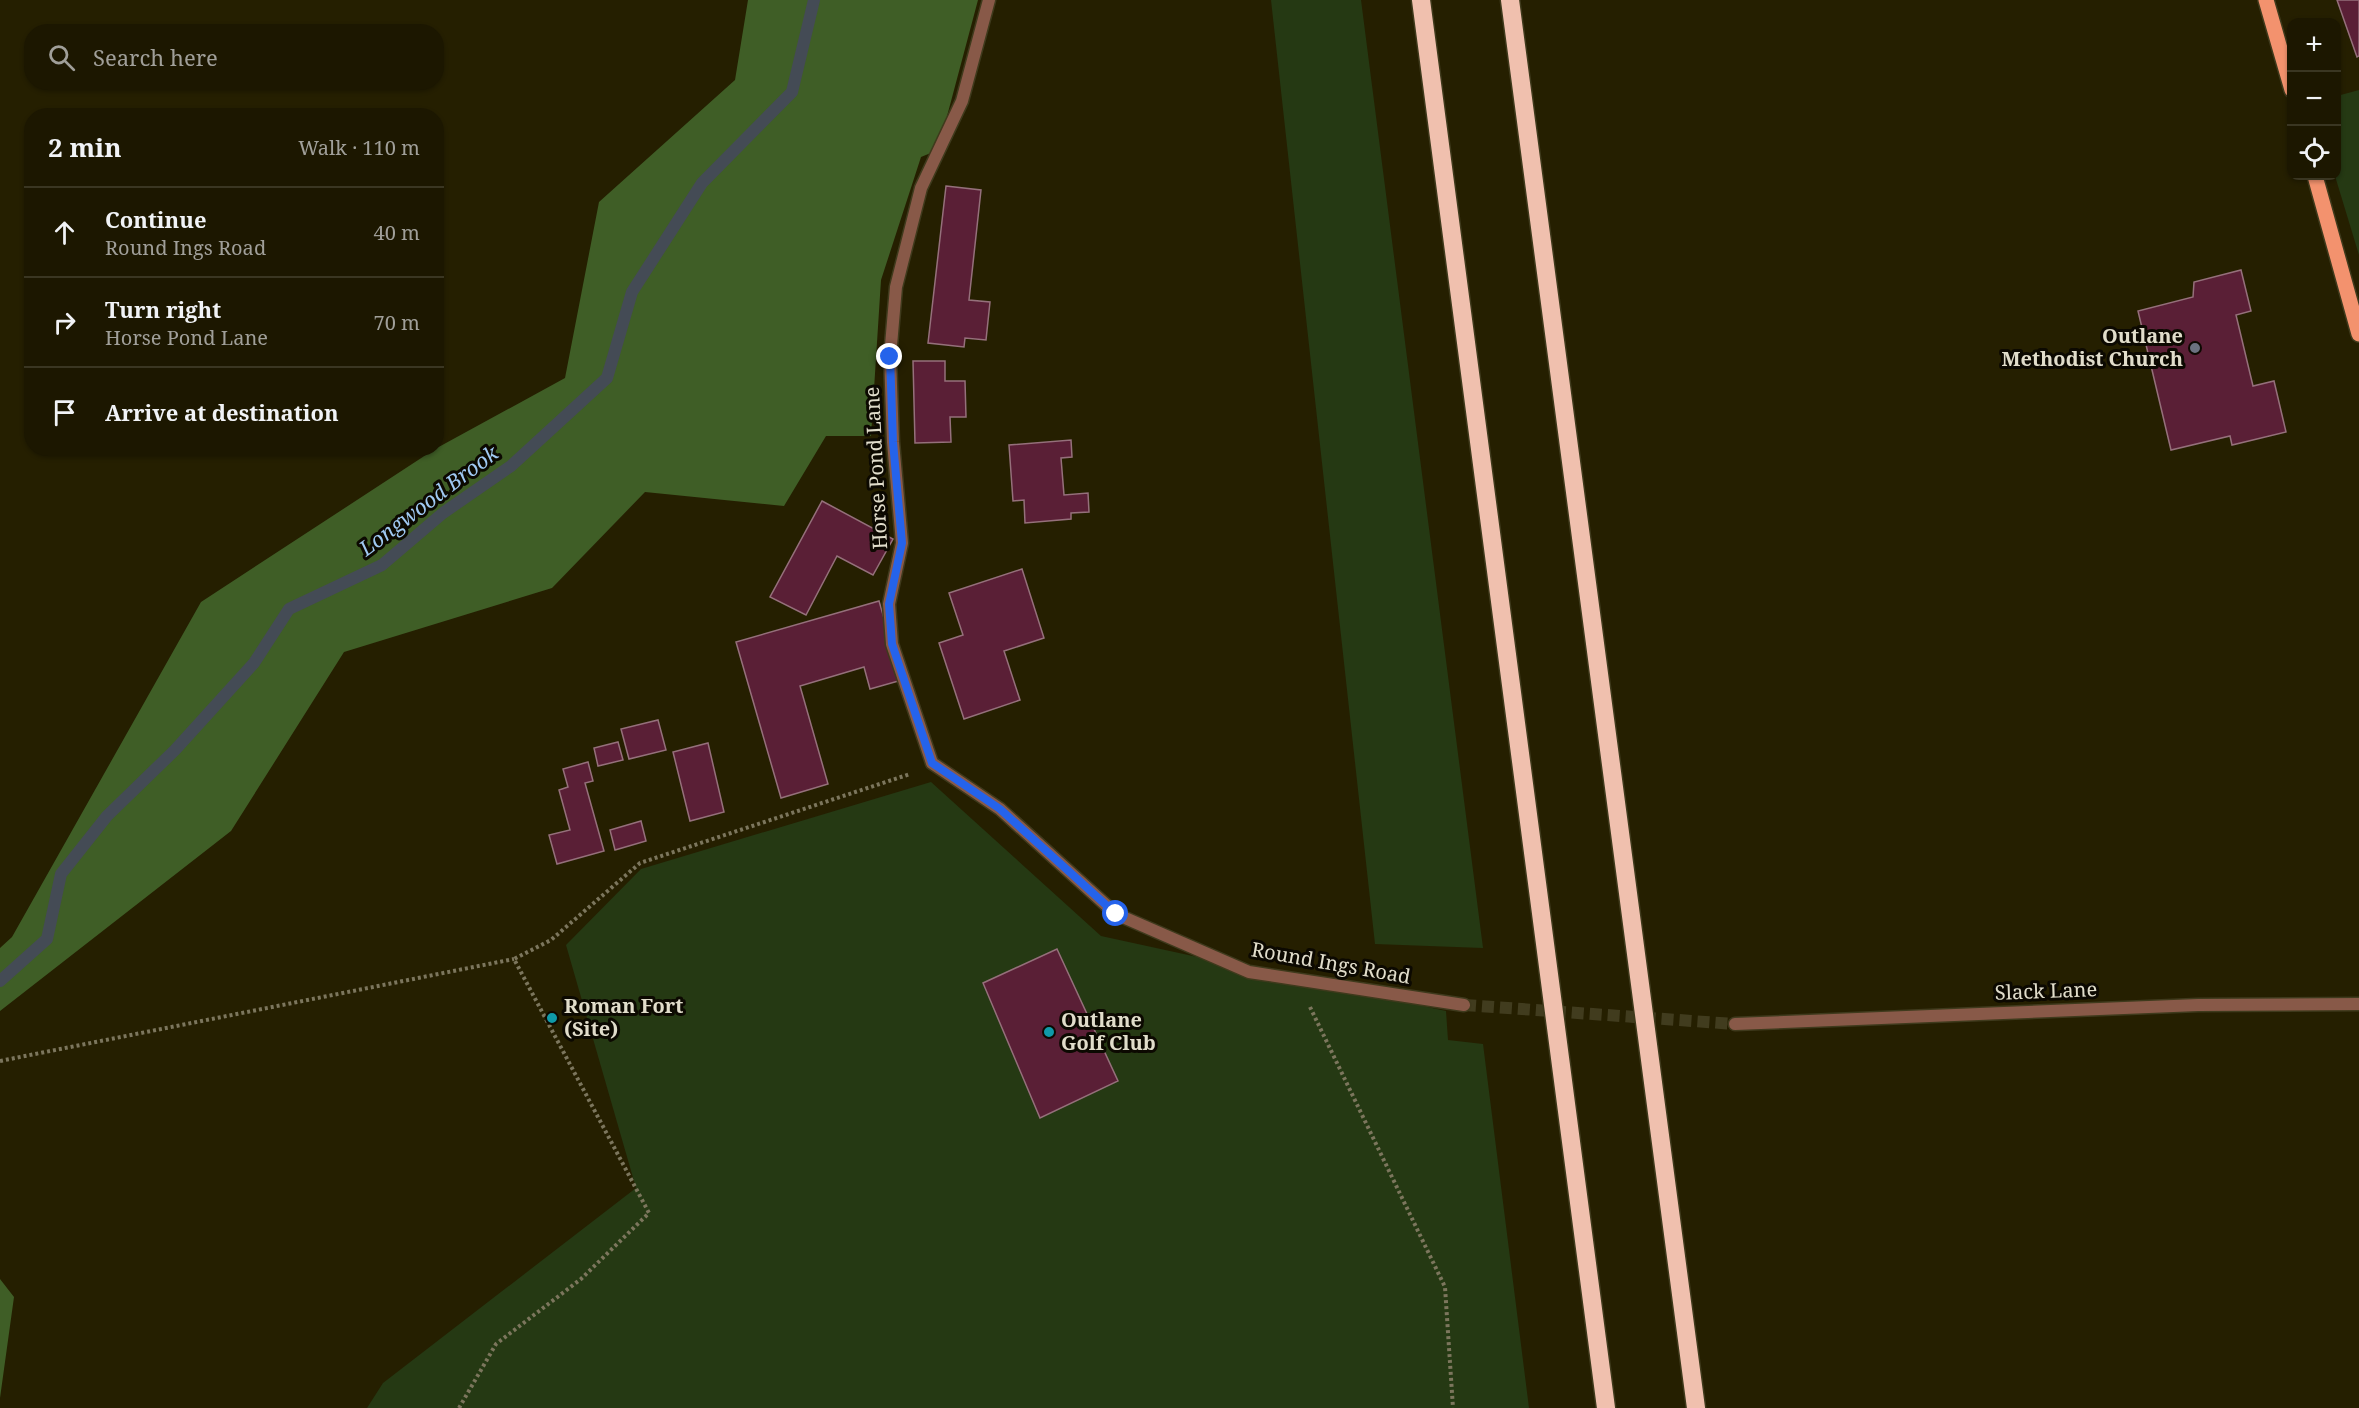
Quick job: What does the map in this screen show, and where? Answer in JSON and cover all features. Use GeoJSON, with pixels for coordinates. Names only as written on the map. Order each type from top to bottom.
{"type":"FeatureCollection","features":[{"type":"Feature","properties":{"kind":"highway"},"geometry":{"type":"LineString","coordinates":[[1420,0],[1606,1408]]}},
{"type":"Feature","properties":{"kind":"highway"},"geometry":{"type":"LineString","coordinates":[[1510,0],[1695,1408]]}},
{"type":"Feature","properties":{"kind":"main road"},"geometry":{"type":"LineString","coordinates":[[2266,0],[2287,73]]}},
{"type":"Feature","properties":{"kind":"main road"},"geometry":{"type":"LineString","coordinates":[[2316,180],[2359,334]]}},
{"type":"Feature","properties":{"kind":"street","name":"Horse Pond Lane"},"geometry":{"type":"LineString","coordinates":[[932,763],[892,644],[890,626],[889,604],[902,543],[893,442],[890,357],[896,287],[921,188],[962,101],[989,0]]}},
{"type":"Feature","properties":{"kind":"street","name":"Round Ings Road"},"geometry":{"type":"LineString","coordinates":[[932,763],[1000,809],[1116,914],[1249,972],[1464,1005]]}},
{"type":"Feature","properties":{"kind":"street","name":"Slack Lane"},"geometry":{"type":"LineString","coordinates":[[1734,1024],[2198,1005],[2359,1004]]}},
{"type":"Feature","properties":{"kind":"path"},"geometry":{"type":"LineString","coordinates":[[0,1061],[514,959],[551,940],[640,863],[911,773],[932,763]]}},
{"type":"Feature","properties":{"kind":"path"},"geometry":{"type":"LineString","coordinates":[[459,1408],[496,1344],[581,1279],[649,1213],[514,959]]}},
{"type":"Feature","properties":{"kind":"path"},"geometry":{"type":"LineString","coordinates":[[1296,979],[1445,1287],[1453,1408]]}},
{"type":"Feature","properties":{"kind":"green space"},"geometry":{"type":"Polygon","coordinates":[[[748,0],[978,0],[938,150],[921,157],[881,280],[871,436],[826,436],[784,506],[645,492],[552,588],[344,652],[231,831],[0,1011],[0,948],[12,937],[201,602],[424,456],[444,456],[444,444],[565,378],[599,202],[735,80],[748,0]]]}},
{"type":"Feature","properties":{"kind":"green space"},"geometry":{"type":"Polygon","coordinates":[[[1271,0],[1361,0],[1483,948],[1375,944],[1271,0]]]}},
{"type":"Feature","properties":{"kind":"green space"},"geometry":{"type":"Polygon","coordinates":[[[2359,90],[2359,255],[2336,180],[2341,180],[2341,95],[2359,90]]]}},
{"type":"Feature","properties":{"kind":"green space","name":"Outlane Golf Club"},"geometry":{"type":"Polygon","coordinates":[[[931,782],[1101,936],[1446,1011],[1448,1040],[1483,1044],[1529,1408],[367,1408],[383,1383],[636,1188],[566,945],[641,869],[931,782]]]}},
{"type":"Feature","properties":{"kind":"green space"},"geometry":{"type":"Polygon","coordinates":[[[0,1279],[14,1297],[0,1398],[0,1279]]]}},
{"type":"Feature","properties":{"kind":"building"},"geometry":{"type":"Polygon","coordinates":[[[2337,0],[2359,0],[2359,56],[2357,57],[2337,0]]]}},
{"type":"Feature","properties":{"kind":"building"},"geometry":{"type":"Polygon","coordinates":[[[946,186],[981,190],[969,300],[990,302],[986,340],[965,338],[964,347],[928,343],[946,186]]]}},
{"type":"Feature","properties":{"kind":"building","name":"Outlane Methodist Church"},"geometry":{"type":"Polygon","coordinates":[[[2241,270],[2251,311],[2236,315],[2253,386],[2274,381],[2286,432],[2232,445],[2230,436],[2171,450],[2138,311],[2193,297],[2194,282],[2241,270]]]}},
{"type":"Feature","properties":{"kind":"building"},"geometry":{"type":"Polygon","coordinates":[[[913,361],[945,361],[945,381],[965,381],[966,417],[950,417],[951,442],[915,443],[913,361]]]}},
{"type":"Feature","properties":{"kind":"building"},"geometry":{"type":"Polygon","coordinates":[[[1071,440],[1072,457],[1061,458],[1064,495],[1088,493],[1089,512],[1071,513],[1071,519],[1025,523],[1024,500],[1013,501],[1009,445],[1071,440]]]}},
{"type":"Feature","properties":{"kind":"building"},"geometry":{"type":"Polygon","coordinates":[[[822,501],[893,539],[873,575],[837,556],[806,615],[770,597],[822,501]]]}},
{"type":"Feature","properties":{"kind":"building"},"geometry":{"type":"Polygon","coordinates":[[[1022,569],[1044,638],[1004,651],[1020,700],[964,719],[939,643],[963,635],[949,593],[1022,569]]]}},
{"type":"Feature","properties":{"kind":"building"},"geometry":{"type":"Polygon","coordinates":[[[879,601],[902,680],[870,689],[864,667],[800,686],[828,784],[781,798],[736,642],[879,601]]]}},
{"type":"Feature","properties":{"kind":"building"},"geometry":{"type":"Polygon","coordinates":[[[658,720],[666,750],[629,759],[621,729],[658,720]]]}},
{"type":"Feature","properties":{"kind":"building"},"geometry":{"type":"Polygon","coordinates":[[[618,742],[623,760],[598,766],[594,748],[618,742]]]}},
{"type":"Feature","properties":{"kind":"building"},"geometry":{"type":"Polygon","coordinates":[[[708,743],[724,812],[690,821],[673,752],[708,743]]]}},
{"type":"Feature","properties":{"kind":"building"},"geometry":{"type":"Polygon","coordinates":[[[588,762],[593,781],[585,783],[604,851],[557,864],[549,835],[570,830],[559,790],[568,787],[563,769],[588,762]]]}},
{"type":"Feature","properties":{"kind":"building"},"geometry":{"type":"Polygon","coordinates":[[[641,821],[646,841],[615,850],[610,830],[641,821]]]}},
{"type":"Feature","properties":{"kind":"building","name":"Outlane Golf Club"},"geometry":{"type":"Polygon","coordinates":[[[1057,949],[1118,1081],[1040,1118],[983,983],[1057,949]]]}},
{"type":"Feature","properties":{"kind":"waterway","name":"Longwood Brook"},"geometry":{"type":"LineString","coordinates":[[0,981],[47,939],[61,874],[107,816],[175,750],[254,663],[289,609],[382,565],[443,513],[511,466],[607,378],[632,292],[702,183],[792,92],[814,0]]}},
{"type":"Feature","properties":{"kind":"tunnel"},"geometry":{"type":"LineString","coordinates":[[1464,1005],[1735,1024]]}},
{"type":"Feature","properties":{"kind":"place","name":"Outlane Methodist Church"},"geometry":{"type":"Point","coordinates":[2195,348]}},
{"type":"Feature","properties":{"kind":"place","name":"Roman Fort (Site)"},"geometry":{"type":"Point","coordinates":[552,1018]}},
{"type":"Feature","properties":{"kind":"place","name":"Outlane Golf Club"},"geometry":{"type":"Point","coordinates":[1049,1032]}},
{"type":"Feature","properties":{"kind":"route"},"geometry":{"type":"LineString","coordinates":[[890,357],[893,442],[902,543],[889,604],[890,626],[892,644],[932,763],[1000,809],[1116,914]]}}]}
